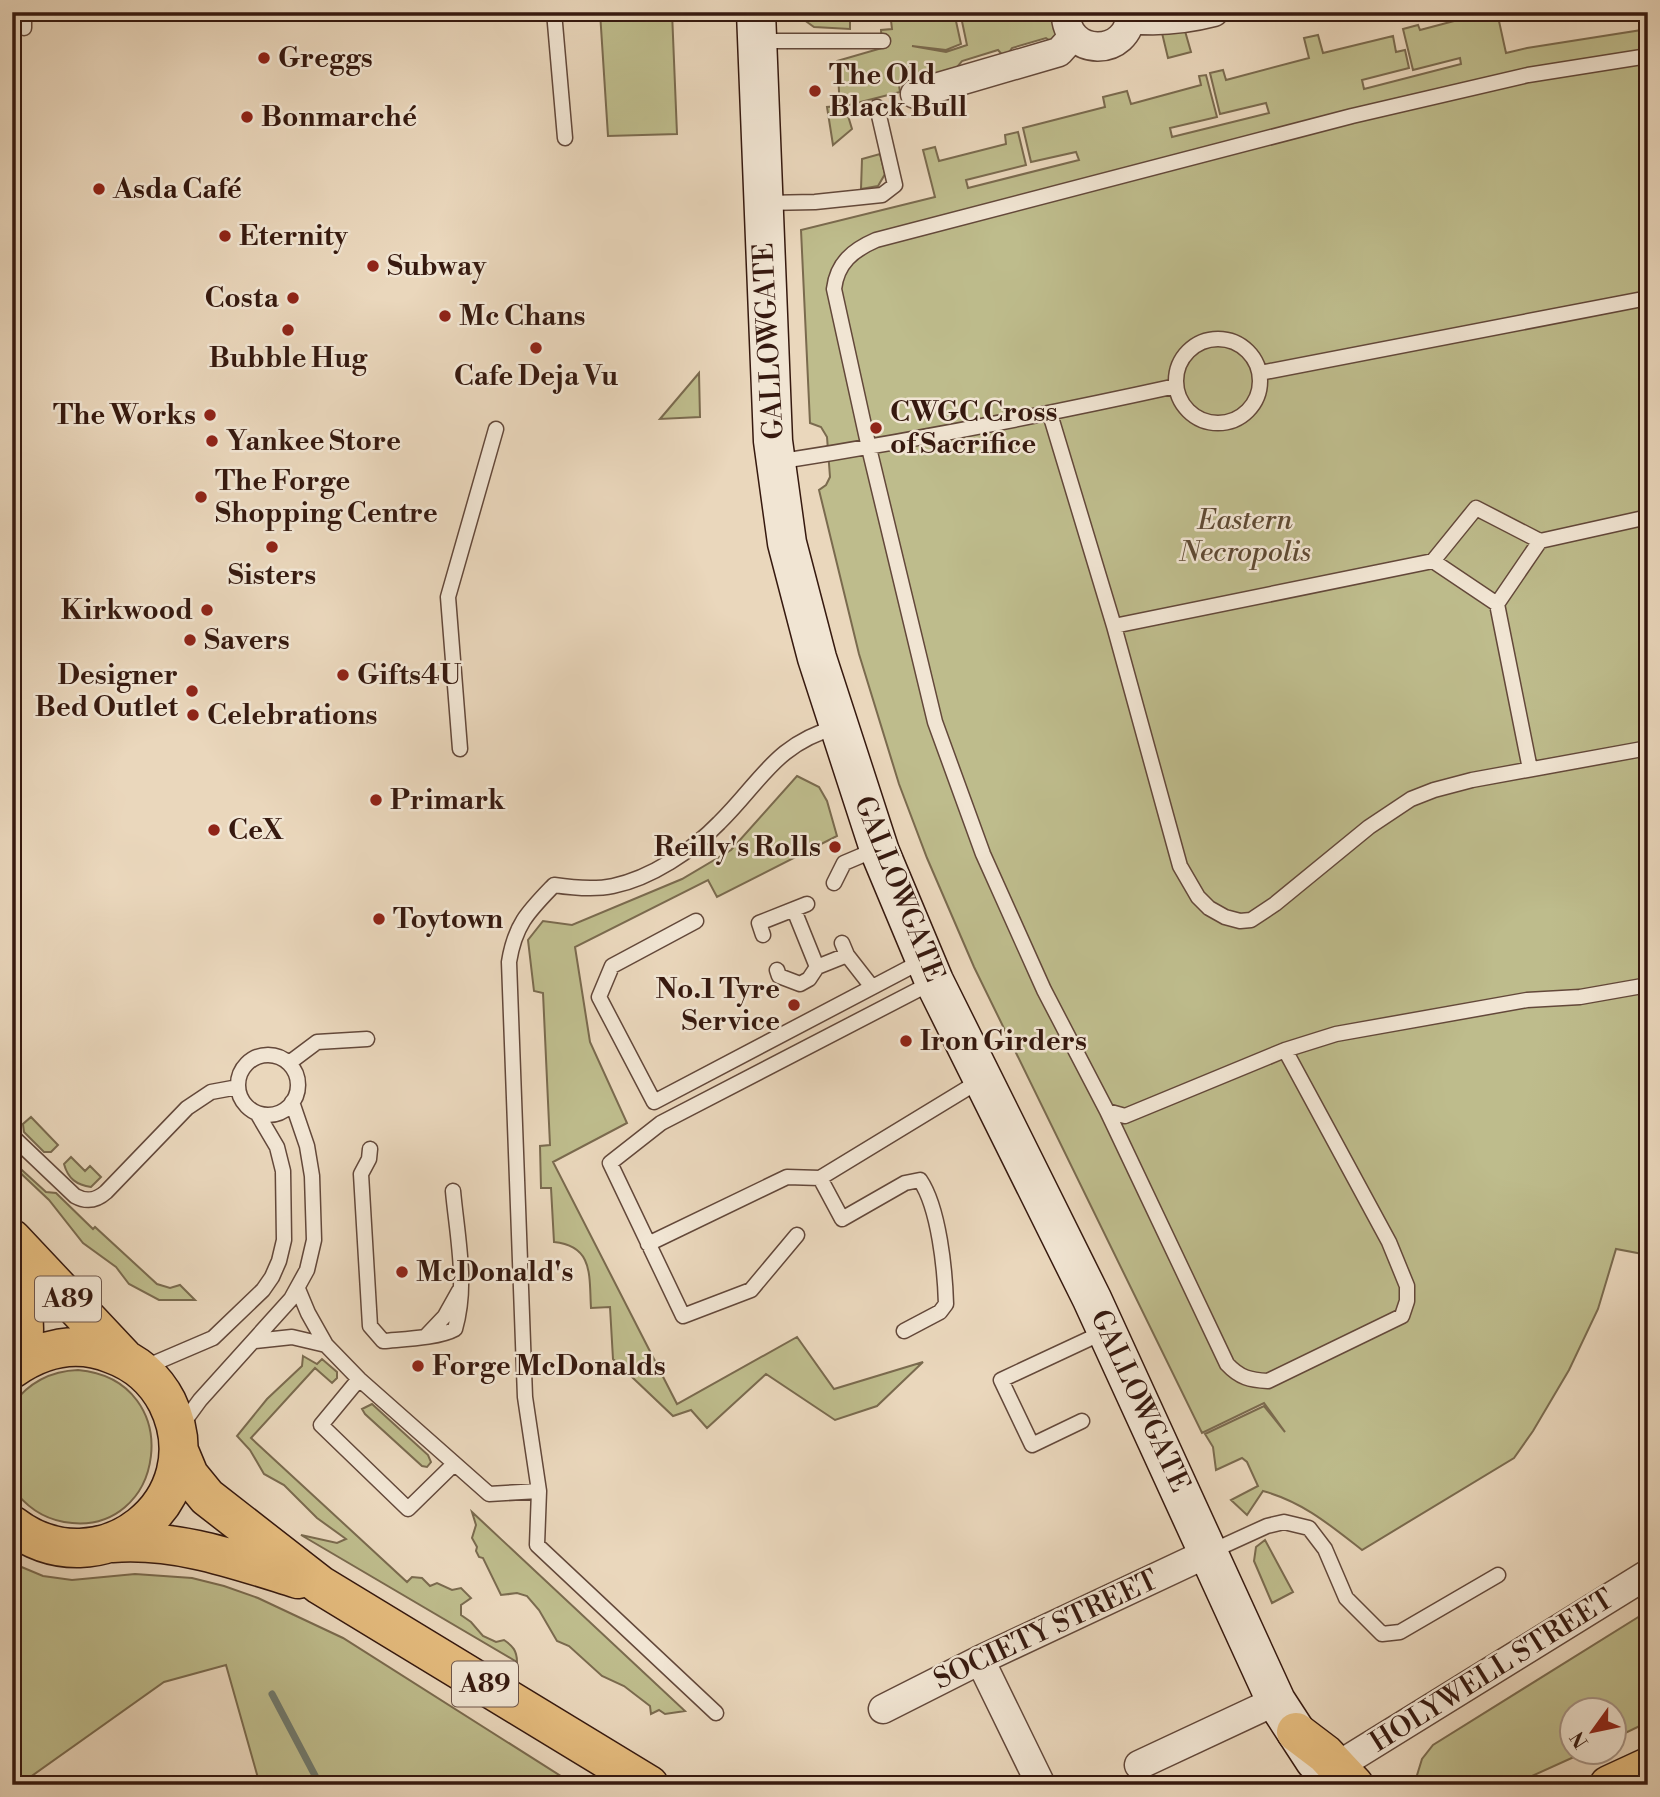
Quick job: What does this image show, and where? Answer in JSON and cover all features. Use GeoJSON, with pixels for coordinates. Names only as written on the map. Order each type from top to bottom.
{"type":"FeatureCollection","features":[{"type":"Feature","properties":{"kind":"main road","name":"A89"},"geometry":{"type":"LineString","coordinates":[[12,1239],[133,1364]]}},
{"type":"Feature","properties":{"kind":"main road","name":"A89"},"geometry":{"type":"LineString","coordinates":[[12,1279],[20,1298],[24,1326],[21,1351],[12,1368]]}},
{"type":"Feature","properties":{"kind":"main road"},"geometry":{"type":"LineString","coordinates":[[12,1368],[47,1350],[74,1346],[99,1348],[133,1364],[161,1390],[173,1415],[178,1441],[177,1469],[170,1488],[148,1520],[131,1534],[89,1549],[69,1549],[48,1545],[12,1525]]}},
{"type":"Feature","properties":{"kind":"main road","name":"A89"},"geometry":{"type":"LineString","coordinates":[[178,1441],[189,1475],[207,1497],[320,1586],[649,1785]]}},
{"type":"Feature","properties":{"kind":"main road","name":"A89"},"geometry":{"type":"LineString","coordinates":[[112,1543],[146,1542],[200,1550],[320,1586]]}},
{"type":"Feature","properties":{"kind":"main road"},"geometry":{"type":"LineString","coordinates":[[1286,1716],[1325,1754],[1340,1779]]}},
{"type":"Feature","properties":{"kind":"main road"},"geometry":{"type":"LineString","coordinates":[[1609,1785],[1648,1767]]}},
{"type":"Feature","properties":{"kind":"street"},"geometry":{"type":"LineString","coordinates":[[1069,23],[1080,42],[1101,47],[1112,45],[1121,39],[1128,30],[1131,16],[1149,21],[1214,12]]}},
{"type":"Feature","properties":{"kind":"street"},"geometry":{"type":"LineString","coordinates":[[915,94],[1059,52],[1068,42],[1069,23]]}},
{"type":"Feature","properties":{"kind":"street","name":"GALLOWGATE"},"geometry":{"type":"LineString","coordinates":[[756,27],[771,411],[780,507],[795,580],[839,727],[879,849],[929,970],[1107,1330],[1286,1716],[1299,1785]]}},
{"type":"Feature","properties":{"kind":"street","name":"SOCIETY STREET"},"geometry":{"type":"LineString","coordinates":[[883,1709],[979,1660],[1210,1552]]}},
{"type":"Feature","properties":{"kind":"street","name":"HOLYWELL STREET"},"geometry":{"type":"LineString","coordinates":[[1340,1779],[1648,1574]]}},
{"type":"Feature","properties":{"kind":"street"},"geometry":{"type":"LineString","coordinates":[[979,1660],[1041,1785]]}},
{"type":"Feature","properties":{"kind":"street"},"geometry":{"type":"LineString","coordinates":[[1139,1765],[1286,1716]]}},
{"type":"Feature","properties":{"kind":"lane"},"geometry":{"type":"LineString","coordinates":[[24,12],[24,27]]}},
{"type":"Feature","properties":{"kind":"lane"},"geometry":{"type":"LineString","coordinates":[[554,12],[565,138]]}},
{"type":"Feature","properties":{"kind":"lane"},"geometry":{"type":"LineString","coordinates":[[756,27],[883,41]]}},
{"type":"Feature","properties":{"kind":"lane"},"geometry":{"type":"LineString","coordinates":[[1285,1050],[1389,1242],[1407,1286],[1407,1301],[1402,1316],[1268,1381],[1249,1380],[1237,1375],[1227,1364],[1107,1111],[1044,990],[983,854],[935,722],[834,289],[839,267],[860,247],[876,240],[1365,113],[1528,75],[1648,56]]}},
{"type":"Feature","properties":{"kind":"lane"},"geometry":{"type":"LineString","coordinates":[[763,203],[815,202],[883,195],[895,185],[877,107]]}},
{"type":"Feature","properties":{"kind":"lane"},"geometry":{"type":"LineString","coordinates":[[1260,373],[1648,298]]}},
{"type":"Feature","properties":{"kind":"lane"},"geometry":{"type":"LineString","coordinates":[[1219,338],[1234,341],[1246,349],[1255,360],[1260,373],[1261,387],[1256,400],[1248,411],[1225,422],[1211,422],[1188,410],[1180,399],[1176,386],[1177,371],[1182,358],[1192,347],[1205,340],[1219,338]]}},
{"type":"Feature","properties":{"kind":"lane"},"geometry":{"type":"LineString","coordinates":[[775,462],[869,448],[1050,414],[1176,386]]}},
{"type":"Feature","properties":{"kind":"lane"},"geometry":{"type":"LineString","coordinates":[[1050,414],[1114,626],[1180,866],[1198,897],[1209,908],[1226,917],[1240,921],[1251,920],[1275,904],[1368,827],[1411,799],[1447,786],[1648,748]]}},
{"type":"Feature","properties":{"kind":"lane"},"geometry":{"type":"LineString","coordinates":[[460,749],[448,597],[496,429]]}},
{"type":"Feature","properties":{"kind":"lane"},"geometry":{"type":"LineString","coordinates":[[1114,626],[1433,561],[1476,508],[1540,541],[1648,517]]}},
{"type":"Feature","properties":{"kind":"lane"},"geometry":{"type":"LineString","coordinates":[[1497,604],[1540,541]]}},
{"type":"Feature","properties":{"kind":"lane"},"geometry":{"type":"LineString","coordinates":[[1433,561],[1497,604],[1530,769]]}},
{"type":"Feature","properties":{"kind":"lane"},"geometry":{"type":"LineString","coordinates":[[716,1713],[537,1545],[539,1491],[525,1397],[509,962],[514,936],[525,915],[554,885],[595,889],[643,876],[700,840],[719,824],[781,754],[816,733],[839,727]]}},
{"type":"Feature","properties":{"kind":"lane"},"geometry":{"type":"LineString","coordinates":[[834,883],[844,863],[879,849]]}},
{"type":"Feature","properties":{"kind":"lane"},"geometry":{"type":"LineString","coordinates":[[763,935],[759,923],[800,907],[817,967]]}},
{"type":"Feature","properties":{"kind":"lane"},"geometry":{"type":"LineString","coordinates":[[696,921],[612,966],[599,997],[654,1102],[872,987],[929,970]]}},
{"type":"Feature","properties":{"kind":"lane"},"geometry":{"type":"LineString","coordinates":[[777,970],[779,976],[800,984],[809,979],[817,967],[845,949],[872,987]]}},
{"type":"Feature","properties":{"kind":"lane"},"geometry":{"type":"LineString","coordinates":[[797,1235],[751,1290],[683,1316],[610,1163],[661,1123],[929,970]]}},
{"type":"Feature","properties":{"kind":"lane"},"geometry":{"type":"LineString","coordinates":[[1107,1111],[1125,1116],[1285,1050],[1336,1034],[1527,1000],[1580,997],[1648,985]]}},
{"type":"Feature","properties":{"kind":"lane"},"geometry":{"type":"LineString","coordinates":[[289,1063],[317,1042],[367,1039]]}},
{"type":"Feature","properties":{"kind":"lane"},"geometry":{"type":"LineString","coordinates":[[267,1055],[289,1063],[298,1086],[292,1102],[276,1113],[267,1115],[244,1103],[238,1087],[241,1072],[251,1060],[267,1055]]}},
{"type":"Feature","properties":{"kind":"lane"},"geometry":{"type":"LineString","coordinates":[[648,1244],[787,1177],[820,1178],[983,1079]]}},
{"type":"Feature","properties":{"kind":"lane"},"geometry":{"type":"LineString","coordinates":[[12,1136],[75,1196],[81,1200],[95,1199],[106,1192],[187,1108],[212,1092],[238,1087]]}},
{"type":"Feature","properties":{"kind":"lane"},"geometry":{"type":"LineString","coordinates":[[178,1441],[200,1400],[299,1289],[312,1254],[314,1217],[311,1161],[292,1102]]}},
{"type":"Feature","properties":{"kind":"lane"},"geometry":{"type":"LineString","coordinates":[[133,1364],[213,1338],[263,1290],[272,1277],[284,1240],[284,1171],[277,1147],[257,1112]]}},
{"type":"Feature","properties":{"kind":"lane"},"geometry":{"type":"LineString","coordinates":[[370,1149],[369,1159],[361,1174],[370,1326],[383,1341],[427,1335],[443,1336],[455,1329],[460,1313],[461,1286],[453,1191]]}},
{"type":"Feature","properties":{"kind":"lane"},"geometry":{"type":"LineString","coordinates":[[820,1178],[842,1219],[905,1183],[920,1180],[929,1193],[937,1231],[946,1304],[940,1312],[904,1331]]}},
{"type":"Feature","properties":{"kind":"lane"},"geometry":{"type":"LineString","coordinates":[[299,1289],[308,1313],[326,1345],[359,1379],[454,1464],[489,1493],[539,1491]]}},
{"type":"Feature","properties":{"kind":"lane"},"geometry":{"type":"LineString","coordinates":[[1082,1422],[1032,1445],[1001,1380],[1107,1330]]}},
{"type":"Feature","properties":{"kind":"lane"},"geometry":{"type":"LineString","coordinates":[[255,1341],[292,1338],[326,1345]]}},
{"type":"Feature","properties":{"kind":"lane"},"geometry":{"type":"LineString","coordinates":[[359,1379],[321,1425],[408,1509],[454,1464]]}},
{"type":"Feature","properties":{"kind":"lane"},"geometry":{"type":"LineString","coordinates":[[1210,1552],[1267,1526],[1284,1522],[1309,1528],[1325,1549],[1346,1598],[1382,1634],[1400,1632],[1498,1575]]}},
{"type":"Feature","properties":{"kind":"green space"},"geometry":{"type":"Polygon","coordinates":[[[600,12],[672,12],[677,134],[608,136],[600,12]]]}},
{"type":"Feature","properties":{"kind":"green space"},"geometry":{"type":"Polygon","coordinates":[[[799,12],[850,12],[850,29],[814,27],[800,17],[799,12]]]}},
{"type":"Feature","properties":{"kind":"green space"},"geometry":{"type":"Polygon","coordinates":[[[890,12],[954,12],[961,44],[946,50],[912,46],[946,52],[967,45],[960,12],[1023,12],[1025,18],[1052,12],[1064,44],[1056,45],[1046,38],[1012,48],[1005,58],[998,50],[962,61],[953,72],[899,85],[900,92],[845,106],[852,129],[833,145],[827,107],[840,106],[837,61],[882,48],[881,30],[892,29],[890,12]]]}},
{"type":"Feature","properties":{"kind":"green space","name":"Eastern Necropolis"},"geometry":{"type":"Polygon","coordinates":[[[1497,12],[1506,53],[1648,29],[1648,1255],[1616,1249],[1598,1309],[1569,1370],[1514,1458],[1362,1550],[1316,1515],[1291,1501],[1263,1491],[1247,1515],[1231,1500],[1258,1486],[1247,1462],[1242,1458],[1216,1470],[1213,1447],[1205,1434],[1264,1406],[1285,1432],[1264,1403],[1202,1433],[974,967],[927,858],[899,784],[859,654],[819,490],[826,485],[830,477],[827,437],[821,427],[810,423],[801,230],[935,197],[923,150],[935,147],[939,161],[1006,144],[1005,135],[1018,132],[1026,165],[966,180],[968,188],[1079,160],[1076,152],[1031,162],[1023,128],[1105,107],[1103,97],[1127,91],[1131,104],[1201,85],[1199,76],[1206,75],[1217,117],[1170,128],[1172,137],[1269,113],[1266,103],[1220,114],[1210,73],[1223,70],[1226,80],[1309,58],[1304,38],[1318,35],[1323,53],[1393,36],[1396,52],[1405,50],[1409,68],[1362,80],[1364,89],[1461,64],[1460,58],[1413,70],[1403,29],[1418,25],[1420,30],[1497,12]]]}},
{"type":"Feature","properties":{"kind":"green space"},"geometry":{"type":"Polygon","coordinates":[[[1185,31],[1191,52],[1168,58],[1162,33],[1185,31]]]}},
{"type":"Feature","properties":{"kind":"green space"},"geometry":{"type":"Polygon","coordinates":[[[880,154],[885,174],[878,186],[861,189],[862,159],[880,154]]]}},
{"type":"Feature","properties":{"kind":"green space"},"geometry":{"type":"Polygon","coordinates":[[[699,373],[700,417],[660,419],[699,373]]]}},
{"type":"Feature","properties":{"kind":"green space"},"geometry":{"type":"Polygon","coordinates":[[[797,776],[819,787],[827,801],[837,836],[717,897],[708,880],[575,947],[590,1042],[627,1123],[553,1162],[677,1404],[797,1337],[834,1389],[923,1362],[877,1406],[835,1420],[766,1374],[707,1428],[691,1410],[673,1416],[613,1359],[610,1307],[591,1308],[589,1274],[583,1256],[567,1245],[554,1242],[551,1188],[541,1188],[540,1146],[550,1145],[543,993],[534,991],[528,940],[543,921],[572,925],[682,879],[731,850],[797,776]]]}},
{"type":"Feature","properties":{"kind":"green space"},"geometry":{"type":"Polygon","coordinates":[[[31,1117],[58,1145],[51,1152],[44,1152],[24,1132],[23,1124],[31,1117]]]}},
{"type":"Feature","properties":{"kind":"green space"},"geometry":{"type":"Polygon","coordinates":[[[71,1157],[85,1171],[90,1166],[101,1177],[91,1187],[77,1183],[68,1174],[64,1164],[71,1157]]]}},
{"type":"Feature","properties":{"kind":"green space"},"geometry":{"type":"Polygon","coordinates":[[[12,1161],[46,1192],[56,1193],[157,1284],[170,1288],[180,1285],[195,1300],[159,1300],[129,1284],[116,1267],[83,1243],[49,1200],[12,1165],[12,1161]]]}},
{"type":"Feature","properties":{"kind":"green space"},"geometry":{"type":"Polygon","coordinates":[[[303,1356],[317,1364],[322,1359],[337,1372],[337,1378],[332,1383],[315,1368],[251,1438],[407,1582],[412,1577],[422,1578],[430,1586],[437,1583],[452,1590],[461,1588],[471,1598],[461,1605],[461,1615],[483,1636],[496,1642],[504,1640],[510,1644],[517,1662],[301,1535],[337,1543],[346,1539],[317,1518],[284,1485],[264,1474],[250,1450],[237,1436],[267,1399],[302,1366],[303,1356]]]}},
{"type":"Feature","properties":{"kind":"green space"},"geometry":{"type":"Polygon","coordinates":[[[78,1370],[113,1380],[137,1400],[149,1427],[151,1456],[143,1484],[125,1507],[98,1521],[64,1522],[48,1518],[35,1510],[12,1487],[12,1405],[41,1379],[78,1370]]]}},
{"type":"Feature","properties":{"kind":"green space"},"geometry":{"type":"Polygon","coordinates":[[[372,1404],[428,1455],[431,1462],[427,1467],[422,1466],[365,1414],[362,1409],[372,1404]]]}},
{"type":"Feature","properties":{"kind":"green space"},"geometry":{"type":"Polygon","coordinates":[[[472,1512],[685,1711],[665,1714],[659,1710],[651,1714],[650,1706],[624,1686],[602,1676],[569,1646],[557,1641],[539,1610],[527,1596],[517,1593],[501,1595],[483,1558],[479,1557],[476,1551],[477,1547],[472,1538],[476,1525],[472,1512]]]}},
{"type":"Feature","properties":{"kind":"green space"},"geometry":{"type":"Polygon","coordinates":[[[1265,1540],[1293,1592],[1272,1603],[1254,1561],[1256,1547],[1265,1540]]]}},
{"type":"Feature","properties":{"kind":"green space"},"geometry":{"type":"Polygon","coordinates":[[[12,1563],[43,1576],[72,1580],[135,1574],[192,1578],[258,1598],[343,1638],[575,1785],[260,1785],[226,1665],[164,1682],[19,1785],[12,1785],[12,1563]]]}},
{"type":"Feature","properties":{"kind":"green space"},"geometry":{"type":"Polygon","coordinates":[[[1648,1611],[1648,1722],[1628,1732],[1628,1696],[1558,1696],[1558,1764],[1512,1785],[1414,1785],[1422,1759],[1433,1745],[1648,1611]]]}},
{"type":"Feature","properties":{"kind":"waterway"},"geometry":{"type":"LineString","coordinates":[[272,1694],[320,1785]]}},
{"type":"Feature","properties":{"kind":"place","name":"Greggs"},"geometry":{"type":"Point","coordinates":[264,58]}},
{"type":"Feature","properties":{"kind":"place","name":"The Old Black Bull"},"geometry":{"type":"Point","coordinates":[815,91]}},
{"type":"Feature","properties":{"kind":"place","name":"Bonmarché"},"geometry":{"type":"Point","coordinates":[247,117]}},
{"type":"Feature","properties":{"kind":"place","name":"Asda Café"},"geometry":{"type":"Point","coordinates":[99,189]}},
{"type":"Feature","properties":{"kind":"place","name":"Eternity"},"geometry":{"type":"Point","coordinates":[225,236]}},
{"type":"Feature","properties":{"kind":"place","name":"Subway"},"geometry":{"type":"Point","coordinates":[373,266]}},
{"type":"Feature","properties":{"kind":"place","name":"Costa"},"geometry":{"type":"Point","coordinates":[293,298]}},
{"type":"Feature","properties":{"kind":"place","name":"Mc Chans"},"geometry":{"type":"Point","coordinates":[445,316]}},
{"type":"Feature","properties":{"kind":"place","name":"Bubble Hug"},"geometry":{"type":"Point","coordinates":[288,330]}},
{"type":"Feature","properties":{"kind":"place","name":"Cafe Deja Vu"},"geometry":{"type":"Point","coordinates":[536,348]}},
{"type":"Feature","properties":{"kind":"place","name":"The Works"},"geometry":{"type":"Point","coordinates":[210,415]}},
{"type":"Feature","properties":{"kind":"place","name":"CWGC Cross of Sacrifice"},"geometry":{"type":"Point","coordinates":[876,428]}},
{"type":"Feature","properties":{"kind":"place","name":"Yankee Store"},"geometry":{"type":"Point","coordinates":[212,441]}},
{"type":"Feature","properties":{"kind":"place","name":"The Forge Shopping Centre"},"geometry":{"type":"Point","coordinates":[201,497]}},
{"type":"Feature","properties":{"kind":"place","name":"Sisters"},"geometry":{"type":"Point","coordinates":[272,547]}},
{"type":"Feature","properties":{"kind":"place","name":"Kirkwood"},"geometry":{"type":"Point","coordinates":[207,610]}},
{"type":"Feature","properties":{"kind":"place","name":"Savers"},"geometry":{"type":"Point","coordinates":[190,640]}},
{"type":"Feature","properties":{"kind":"place","name":"Gifts4U"},"geometry":{"type":"Point","coordinates":[343,675]}},
{"type":"Feature","properties":{"kind":"place","name":"Designer Bed Outlet"},"geometry":{"type":"Point","coordinates":[192,691]}},
{"type":"Feature","properties":{"kind":"place","name":"Celebrations"},"geometry":{"type":"Point","coordinates":[193,715]}},
{"type":"Feature","properties":{"kind":"place","name":"Primark"},"geometry":{"type":"Point","coordinates":[376,800]}},
{"type":"Feature","properties":{"kind":"place","name":"CeX"},"geometry":{"type":"Point","coordinates":[214,830]}},
{"type":"Feature","properties":{"kind":"place","name":"Reilly's Rolls"},"geometry":{"type":"Point","coordinates":[835,847]}},
{"type":"Feature","properties":{"kind":"place","name":"Toytown"},"geometry":{"type":"Point","coordinates":[379,919]}},
{"type":"Feature","properties":{"kind":"place","name":"No.1 Tyre Service"},"geometry":{"type":"Point","coordinates":[794,1005]}},
{"type":"Feature","properties":{"kind":"place","name":"Iron Girders"},"geometry":{"type":"Point","coordinates":[906,1041]}},
{"type":"Feature","properties":{"kind":"place","name":"McDonald's"},"geometry":{"type":"Point","coordinates":[402,1272]}},
{"type":"Feature","properties":{"kind":"place","name":"Forge McDonalds"},"geometry":{"type":"Point","coordinates":[418,1366]}}]}
